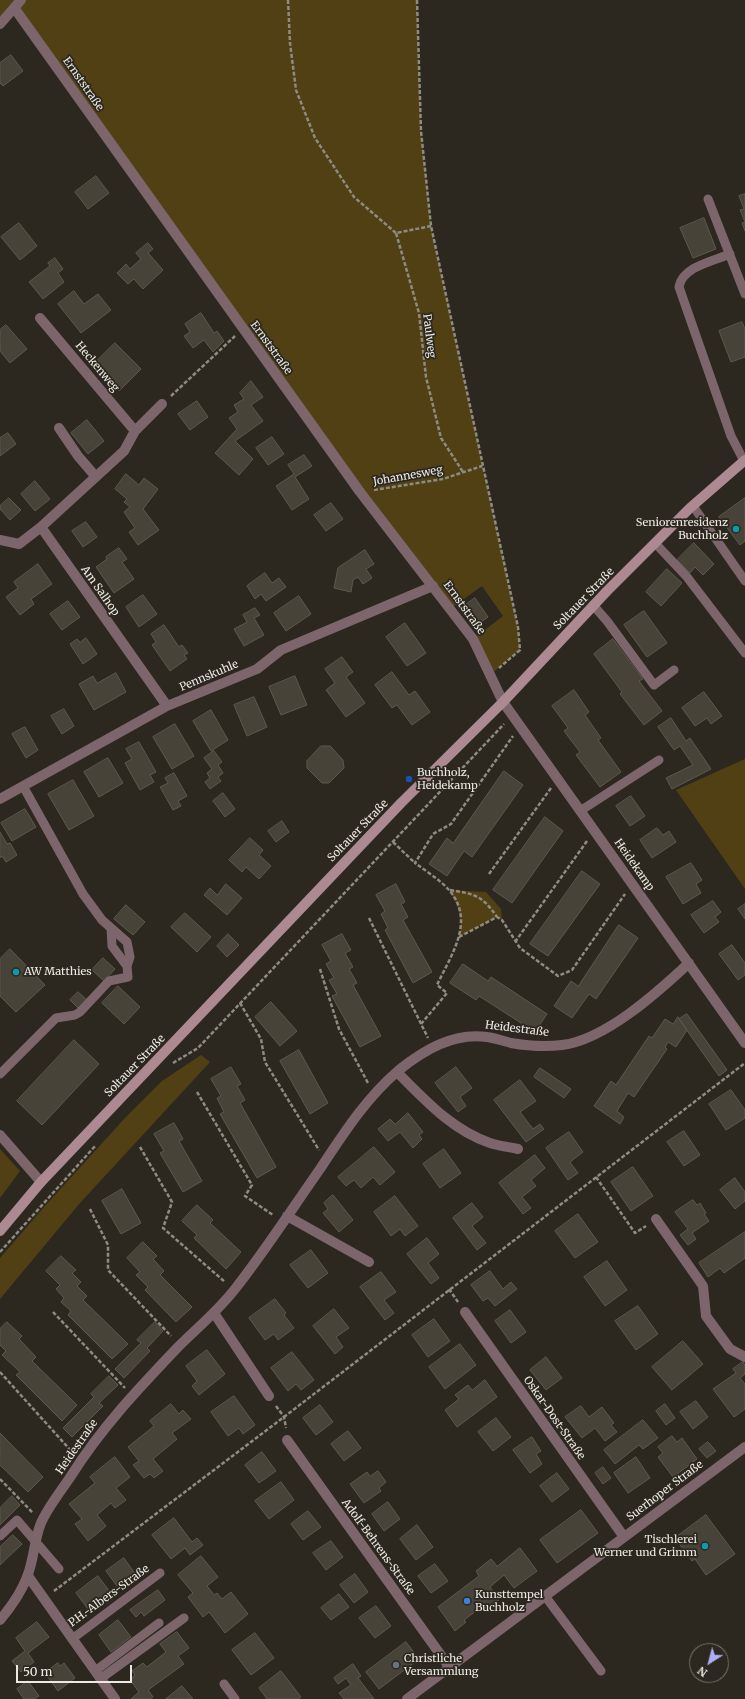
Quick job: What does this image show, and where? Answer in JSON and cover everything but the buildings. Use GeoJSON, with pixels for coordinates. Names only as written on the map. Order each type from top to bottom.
{"type":"FeatureCollection","features":[{"type":"Feature","properties":{"kind":"main road","name":"Soltauer Straße"},"geometry":{"type":"LineString","coordinates":[[0,1231],[41,1182],[401,803],[503,702],[593,605],[655,543],[693,506],[744,461]]}},
{"type":"Feature","properties":{"kind":"street"},"geometry":{"type":"LineString","coordinates":[[0,24],[15,9],[21,0]]}},
{"type":"Feature","properties":{"kind":"street","name":"Ernststraße"},"geometry":{"type":"LineString","coordinates":[[15,9],[360,492],[473,640],[503,702]]}},
{"type":"Feature","properties":{"kind":"street","name":"Heckenweg"},"geometry":{"type":"LineString","coordinates":[[40,318],[135,431]]}},
{"type":"Feature","properties":{"kind":"street"},"geometry":{"type":"LineString","coordinates":[[0,540],[18,544],[41,527],[124,451],[135,431],[162,404]]}},
{"type":"Feature","properties":{"kind":"street"},"geometry":{"type":"LineString","coordinates":[[59,428],[78,456],[96,477]]}},
{"type":"Feature","properties":{"kind":"street","name":"Am Salhop"},"geometry":{"type":"LineString","coordinates":[[41,527],[167,706]]}},
{"type":"Feature","properties":{"kind":"street","name":"Pennskuhle"},"geometry":{"type":"LineString","coordinates":[[0,799],[167,706],[257,669],[281,650],[433,586]]}},
{"type":"Feature","properties":{"kind":"street","name":"Heidekamp"},"geometry":{"type":"LineString","coordinates":[[503,702],[745,1043]]}},
{"type":"Feature","properties":{"kind":"street","name":"Heidestraße"},"geometry":{"type":"LineString","coordinates":[[0,1620],[13,1605],[28,1576],[41,1522],[80,1461],[106,1426],[132,1396],[234,1291],[358,1112],[397,1072],[432,1048],[448,1040],[465,1037],[486,1037],[512,1043],[539,1046],[564,1045],[581,1040],[600,1032],[641,1005],[689,963]]}},
{"type":"Feature","properties":{"kind":"street"},"geometry":{"type":"LineString","coordinates":[[397,1072],[436,1111],[459,1128],[490,1143],[518,1149]]}},
{"type":"Feature","properties":{"kind":"street"},"geometry":{"type":"LineString","coordinates":[[0,1135],[41,1182]]}},
{"type":"Feature","properties":{"kind":"street"},"geometry":{"type":"LineString","coordinates":[[285,1219],[369,1262]]}},
{"type":"Feature","properties":{"kind":"street"},"geometry":{"type":"LineString","coordinates":[[656,1219],[703,1286],[706,1316],[730,1349],[745,1357]]}},
{"type":"Feature","properties":{"kind":"street","name":"Oskar-Dost-Straße"},"geometry":{"type":"LineString","coordinates":[[465,1312],[624,1537]]}},
{"type":"Feature","properties":{"kind":"street"},"geometry":{"type":"LineString","coordinates":[[214,1313],[269,1396]]}},
{"type":"Feature","properties":{"kind":"street","name":"Adolf-Behrens-Straße"},"geometry":{"type":"LineString","coordinates":[[287,1440],[450,1668]]}},
{"type":"Feature","properties":{"kind":"street","name":"Suerhoper Straße"},"geometry":{"type":"LineString","coordinates":[[407,1699],[745,1447]]}},
{"type":"Feature","properties":{"kind":"street","name":"P.H.-Albers-Straße"},"geometry":{"type":"LineString","coordinates":[[28,1576],[115,1699]]}},
{"type":"Feature","properties":{"kind":"lane"},"geometry":{"type":"LineString","coordinates":[[708,199],[745,294]]}},
{"type":"Feature","properties":{"kind":"lane"},"geometry":{"type":"LineString","coordinates":[[730,254],[695,268],[680,280],[679,287],[731,436],[744,461]]}},
{"type":"Feature","properties":{"kind":"lane"},"geometry":{"type":"LineString","coordinates":[[693,506],[745,581]]}},
{"type":"Feature","properties":{"kind":"lane"},"geometry":{"type":"LineString","coordinates":[[655,543],[687,578],[745,653]]}},
{"type":"Feature","properties":{"kind":"lane"},"geometry":{"type":"LineString","coordinates":[[593,605],[607,621],[654,685],[674,670]]}},
{"type":"Feature","properties":{"kind":"lane"},"geometry":{"type":"LineString","coordinates":[[580,811],[659,760]]}},
{"type":"Feature","properties":{"kind":"lane"},"geometry":{"type":"LineString","coordinates":[[0,1074],[56,1018],[75,1015],[80,1012],[109,980],[128,977],[127,966],[130,957],[127,942],[94,908],[75,880],[23,786]]}},
{"type":"Feature","properties":{"kind":"lane"},"geometry":{"type":"LineString","coordinates":[[112,928],[112,946],[127,966]]}},
{"type":"Feature","properties":{"kind":"lane"},"geometry":{"type":"LineString","coordinates":[[0,1536],[17,1520],[59,1569]]}},
{"type":"Feature","properties":{"kind":"lane","name":"P.H.-Albers-Straße"},"geometry":{"type":"LineString","coordinates":[[72,1639],[160,1573]]}},
{"type":"Feature","properties":{"kind":"lane"},"geometry":{"type":"LineString","coordinates":[[545,1596],[601,1671]]}},
{"type":"Feature","properties":{"kind":"lane"},"geometry":{"type":"LineString","coordinates":[[98,1675],[184,1618]]}},
{"type":"Feature","properties":{"kind":"lane"},"geometry":{"type":"LineString","coordinates":[[98,1675],[159,1623]]}},
{"type":"Feature","properties":{"kind":"lane"},"geometry":{"type":"LineString","coordinates":[[224,1684],[235,1699]]}},
{"type":"Feature","properties":{"kind":"path"},"geometry":{"type":"LineString","coordinates":[[288,0],[290,43],[296,90],[315,138],[354,197],[396,233],[431,226]]}},
{"type":"Feature","properties":{"kind":"path"},"geometry":{"type":"LineString","coordinates":[[417,0],[421,131],[431,226],[518,627],[520,650],[490,675]]}},
{"type":"Feature","properties":{"kind":"path","name":"Paulweg"},"geometry":{"type":"LineString","coordinates":[[396,233],[419,313],[426,376],[441,438],[463,472]]}},
{"type":"Feature","properties":{"kind":"path"},"geometry":{"type":"LineString","coordinates":[[162,404],[243,329]]}},
{"type":"Feature","properties":{"kind":"path","name":"Johannesweg"},"geometry":{"type":"LineString","coordinates":[[360,492],[443,479],[482,466]]}},
{"type":"Feature","properties":{"kind":"path"},"geometry":{"type":"LineString","coordinates":[[172,1063],[198,1048],[513,715]]}},
{"type":"Feature","properties":{"kind":"path"},"geometry":{"type":"LineString","coordinates":[[415,863],[433,834],[451,824],[520,726]]}},
{"type":"Feature","properties":{"kind":"path"},"geometry":{"type":"LineString","coordinates":[[489,874],[558,779]]}},
{"type":"Feature","properties":{"kind":"path"},"geometry":{"type":"LineString","coordinates":[[516,942],[594,831]]}},
{"type":"Feature","properties":{"kind":"path"},"geometry":{"type":"LineString","coordinates":[[393,842],[415,863],[449,890],[456,902],[462,919],[459,937],[437,985],[447,993],[422,1024]]}},
{"type":"Feature","properties":{"kind":"path"},"geometry":{"type":"LineString","coordinates":[[449,890],[472,893],[489,905],[497,917],[502,920],[520,948],[558,976],[572,970],[632,884]]}},
{"type":"Feature","properties":{"kind":"path"},"geometry":{"type":"LineString","coordinates":[[459,937],[497,917]]}},
{"type":"Feature","properties":{"kind":"path"},"geometry":{"type":"LineString","coordinates":[[369,918],[422,1024],[432,1048]]}},
{"type":"Feature","properties":{"kind":"path"},"geometry":{"type":"LineString","coordinates":[[320,969],[339,1029],[374,1094]]}},
{"type":"Feature","properties":{"kind":"path"},"geometry":{"type":"LineString","coordinates":[[240,1003],[261,1038],[265,1062],[325,1161]]}},
{"type":"Feature","properties":{"kind":"path"},"geometry":{"type":"LineString","coordinates":[[44,1599],[745,1064]]}},
{"type":"Feature","properties":{"kind":"path"},"geometry":{"type":"LineString","coordinates":[[197,1092],[252,1185],[245,1196],[285,1219]]}},
{"type":"Feature","properties":{"kind":"path"},"geometry":{"type":"LineString","coordinates":[[0,1252],[97,1143]]}},
{"type":"Feature","properties":{"kind":"path"},"geometry":{"type":"LineString","coordinates":[[140,1147],[172,1202],[163,1228],[234,1291]]}},
{"type":"Feature","properties":{"kind":"path"},"geometry":{"type":"LineString","coordinates":[[596,1177],[635,1233],[656,1219]]}},
{"type":"Feature","properties":{"kind":"path"},"geometry":{"type":"LineString","coordinates":[[90,1209],[108,1245],[108,1270],[180,1345]]}},
{"type":"Feature","properties":{"kind":"path"},"geometry":{"type":"LineString","coordinates":[[449,1289],[465,1312]]}},
{"type":"Feature","properties":{"kind":"path"},"geometry":{"type":"LineString","coordinates":[[53,1312],[132,1396]]}},
{"type":"Feature","properties":{"kind":"path"},"geometry":{"type":"LineString","coordinates":[[0,1372],[80,1461]]}},
{"type":"Feature","properties":{"kind":"path"},"geometry":{"type":"LineString","coordinates":[[269,1396],[284,1417],[287,1440]]}},
{"type":"Feature","properties":{"kind":"path"},"geometry":{"type":"LineString","coordinates":[[0,1479],[41,1522]]}},
{"type":"Feature","properties":{"kind":"shaded area"},"geometry":{"type":"Polygon","coordinates":[[[0,0],[417,0],[421,131],[431,226],[518,627],[520,650],[490,675],[473,639],[503,616],[482,586],[450,609],[15,10],[0,24],[0,0]]]}},
{"type":"Feature","properties":{"kind":"shaded area"},"geometry":{"type":"Polygon","coordinates":[[[745,759],[745,889],[676,790],[745,759]]]}},
{"type":"Feature","properties":{"kind":"shaded area"},"geometry":{"type":"Polygon","coordinates":[[[449,890],[486,892],[501,909],[502,920],[497,917],[459,937],[461,924],[459,913],[449,890]]]}},
{"type":"Feature","properties":{"kind":"shaded area"},"geometry":{"type":"Polygon","coordinates":[[[201,1055],[210,1062],[80,1203],[0,1299],[0,1258],[125,1118],[162,1081],[201,1055]]]}},
{"type":"Feature","properties":{"kind":"shaded area"},"geometry":{"type":"Polygon","coordinates":[[[0,1149],[20,1171],[0,1198],[0,1149]]]}},
{"type":"Feature","properties":{"kind":"place","name":"Seniorenresidenz Buchholz"},"geometry":{"type":"Point","coordinates":[736,529]}},
{"type":"Feature","properties":{"kind":"place","name":"Buchholz, Heidekamp"},"geometry":{"type":"Point","coordinates":[409,779]}},
{"type":"Feature","properties":{"kind":"place","name":"AW Matthies"},"geometry":{"type":"Point","coordinates":[16,972]}},
{"type":"Feature","properties":{"kind":"place","name":"Tischlerei Werner und Grimm"},"geometry":{"type":"Point","coordinates":[705,1546]}},
{"type":"Feature","properties":{"kind":"place","name":"Kunsttempel Buchholz"},"geometry":{"type":"Point","coordinates":[467,1601]}},
{"type":"Feature","properties":{"kind":"place","name":"Christliche Versammlung"},"geometry":{"type":"Point","coordinates":[396,1665]}}]}
